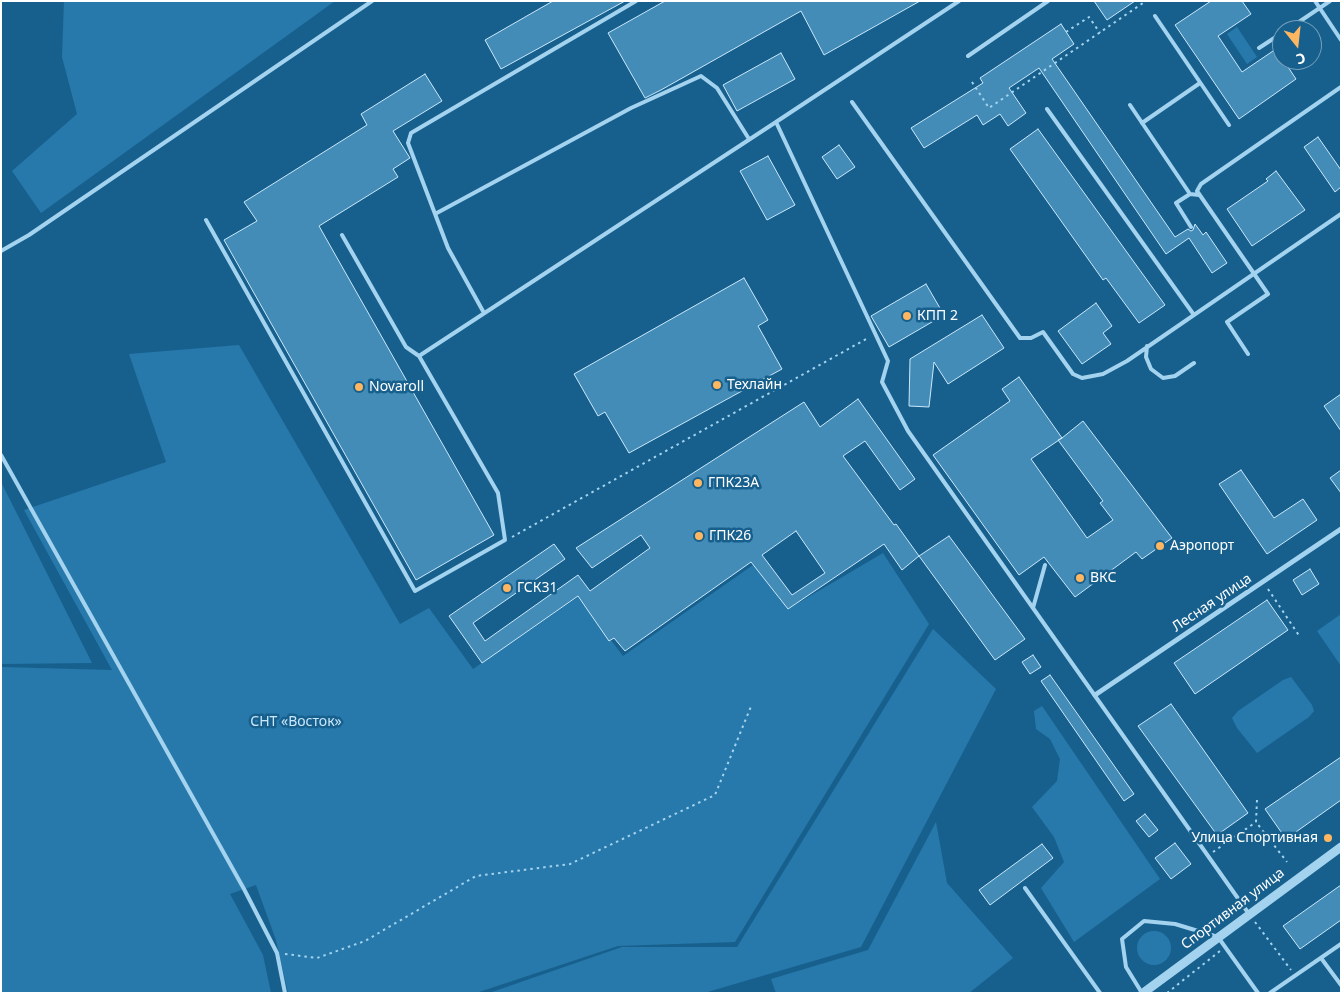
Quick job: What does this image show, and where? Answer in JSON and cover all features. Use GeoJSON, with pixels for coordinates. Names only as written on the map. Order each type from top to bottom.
{"type":"FeatureCollection","features":[{"type":"Feature","properties":{"kind":"street","name":"Лесная улица"},"geometry":{"type":"LineString","coordinates":[[1095,695],[1341,529]]}},
{"type":"Feature","properties":{"kind":"street","name":"Спортивная улица"},"geometry":{"type":"LineString","coordinates":[[1142,993],[1341,847]]}},
{"type":"Feature","properties":{"kind":"lane"},"geometry":{"type":"LineString","coordinates":[[1,251],[45,224],[372,1]]}},
{"type":"Feature","properties":{"kind":"lane"},"geometry":{"type":"LineString","coordinates":[[484,313],[448,248],[408,143],[411,133],[636,1]]}},
{"type":"Feature","properties":{"kind":"lane"},"geometry":{"type":"LineString","coordinates":[[419,356],[959,1]]}},
{"type":"Feature","properties":{"kind":"lane"},"geometry":{"type":"LineString","coordinates":[[968,56],[1048,1]]}},
{"type":"Feature","properties":{"kind":"lane"},"geometry":{"type":"LineString","coordinates":[[1314,1],[1341,40]]}},
{"type":"Feature","properties":{"kind":"lane"},"geometry":{"type":"LineString","coordinates":[[1303,20],[1330,1]]}},
{"type":"Feature","properties":{"kind":"lane"},"geometry":{"type":"LineString","coordinates":[[1155,16],[1229,125]]}},
{"type":"Feature","properties":{"kind":"lane"},"geometry":{"type":"LineString","coordinates":[[1259,48],[1272,40]]}},
{"type":"Feature","properties":{"kind":"lane"},"geometry":{"type":"LineString","coordinates":[[435,214],[631,108],[701,76],[717,88],[750,139]]}},
{"type":"Feature","properties":{"kind":"lane"},"geometry":{"type":"LineString","coordinates":[[1142,123],[1200,82]]}},
{"type":"Feature","properties":{"kind":"lane"},"geometry":{"type":"LineString","coordinates":[[1248,354],[1227,322],[1268,294],[1197,191],[1201,184],[1341,87]]}},
{"type":"Feature","properties":{"kind":"lane"},"geometry":{"type":"LineString","coordinates":[[852,102],[1020,338],[1031,338],[1043,332],[1073,374],[1082,378],[1103,374],[1127,361],[1341,214]]}},
{"type":"Feature","properties":{"kind":"lane"},"geometry":{"type":"LineString","coordinates":[[1130,105],[1190,194]]}},
{"type":"Feature","properties":{"kind":"lane"},"geometry":{"type":"LineString","coordinates":[[1047,109],[1194,315]]}},
{"type":"Feature","properties":{"kind":"lane"},"geometry":{"type":"LineString","coordinates":[[776,122],[888,361],[882,382],[908,431],[1249,914]]}},
{"type":"Feature","properties":{"kind":"lane"},"geometry":{"type":"LineString","coordinates":[[1191,227],[1176,203],[1190,194],[1198,195]]}},
{"type":"Feature","properties":{"kind":"lane"},"geometry":{"type":"LineString","coordinates":[[206,220],[415,591],[505,540],[498,494],[419,356],[406,346],[342,234]]}},
{"type":"Feature","properties":{"kind":"lane"},"geometry":{"type":"LineString","coordinates":[[1147,346],[1146,357],[1151,369],[1163,378],[1175,376],[1194,363]]}},
{"type":"Feature","properties":{"kind":"lane"},"geometry":{"type":"LineString","coordinates":[[1,455],[240,880],[277,953],[285,993]]}},
{"type":"Feature","properties":{"kind":"lane"},"geometry":{"type":"LineString","coordinates":[[1033,608],[1046,565]]}},
{"type":"Feature","properties":{"kind":"lane"},"geometry":{"type":"LineString","coordinates":[[1025,888],[1100,993]]}},
{"type":"Feature","properties":{"kind":"lane"},"geometry":{"type":"LineString","coordinates":[[1142,993],[1126,967],[1122,939],[1144,922],[1175,924],[1218,937],[1258,993]]}},
{"type":"Feature","properties":{"kind":"lane"},"geometry":{"type":"LineString","coordinates":[[1270,993],[1341,944]]}},
{"type":"Feature","properties":{"kind":"lane"},"geometry":{"type":"LineString","coordinates":[[1321,958],[1341,985]]}},
{"type":"Feature","properties":{"kind":"path"},"geometry":{"type":"LineString","coordinates":[[972,82],[989,108],[1146,1]]}},
{"type":"Feature","properties":{"kind":"path"},"geometry":{"type":"LineString","coordinates":[[1066,32],[1089,17],[1100,33]]}},
{"type":"Feature","properties":{"kind":"path"},"geometry":{"type":"LineString","coordinates":[[505,540],[875,334]]}},
{"type":"Feature","properties":{"kind":"path"},"geometry":{"type":"LineString","coordinates":[[1263,582],[1300,637]]}},
{"type":"Feature","properties":{"kind":"path"},"geometry":{"type":"LineString","coordinates":[[277,953],[317,958],[365,941],[476,876],[570,864],[715,795],[752,704]]}},
{"type":"Feature","properties":{"kind":"path"},"geometry":{"type":"LineString","coordinates":[[1257,800],[1256,822],[1287,862]]}},
{"type":"Feature","properties":{"kind":"path"},"geometry":{"type":"LineString","coordinates":[[1208,856],[1256,822]]}},
{"type":"Feature","properties":{"kind":"path"},"geometry":{"type":"LineString","coordinates":[[1257,924],[1295,976]]}},
{"type":"Feature","properties":{"kind":"path"},"geometry":{"type":"LineString","coordinates":[[1167,993],[1226,946]]}},
{"type":"Feature","properties":{"kind":"green space"},"geometry":{"type":"Polygon","coordinates":[[[64,1],[335,1],[41,213],[12,171],[77,114],[62,57],[64,1]]]}},
{"type":"Feature","properties":{"kind":"green space"},"geometry":{"type":"Polygon","coordinates":[[[1237,27],[1257,57],[1247,64],[1227,34],[1237,27]]]}},
{"type":"Feature","properties":{"kind":"green space","name":"СНТ «Восток»"},"geometry":{"type":"Polygon","coordinates":[[[239,345],[400,624],[429,608],[473,669],[578,597],[623,656],[753,565],[788,609],[883,553],[929,624],[735,942],[618,946],[476,993],[288,993],[276,940],[256,885],[230,894],[263,955],[271,993],[1,993],[1,667],[112,670],[24,510],[166,462],[129,354],[239,345]]]}},
{"type":"Feature","properties":{"kind":"green space"},"geometry":{"type":"Polygon","coordinates":[[[1,482],[92,663],[1,664],[1,482]]]}},
{"type":"Feature","properties":{"kind":"green space"},"geometry":{"type":"Polygon","coordinates":[[[1341,614],[1341,666],[1317,631],[1341,614]]]}},
{"type":"Feature","properties":{"kind":"green space"},"geometry":{"type":"Polygon","coordinates":[[[933,629],[996,689],[861,947],[704,993],[489,993],[622,947],[737,947],[933,629]]]}},
{"type":"Feature","properties":{"kind":"green space"},"geometry":{"type":"Polygon","coordinates":[[[1291,677],[1312,705],[1314,711],[1309,717],[1257,753],[1237,728],[1232,718],[1238,711],[1283,680],[1291,677]]]}},
{"type":"Feature","properties":{"kind":"green space"},"geometry":{"type":"Polygon","coordinates":[[[1042,706],[1160,879],[1074,942],[1041,888],[1064,862],[1054,837],[1032,807],[1057,781],[1060,759],[1050,739],[1036,729],[1034,711],[1042,706]]]}},
{"type":"Feature","properties":{"kind":"green space"},"geometry":{"type":"Polygon","coordinates":[[[936,822],[947,883],[1013,958],[969,993],[776,993],[771,979],[868,950],[936,822]]]}},
{"type":"Feature","properties":{"kind":"green space"},"geometry":{"type":"Polygon","coordinates":[[[1154,931],[1161,932],[1166,936],[1170,941],[1170,955],[1166,960],[1161,964],[1154,965],[1147,964],[1142,960],[1138,955],[1137,948],[1138,941],[1142,936],[1147,932],[1154,931]]]}},
{"type":"Feature","properties":{"kind":"building"},"geometry":{"type":"Polygon","coordinates":[[[553,1],[625,1],[501,69],[485,40],[553,1]]]}},
{"type":"Feature","properties":{"kind":"building"},"geometry":{"type":"Polygon","coordinates":[[[665,1],[920,1],[824,55],[801,11],[645,98],[608,33],[665,1]]]}},
{"type":"Feature","properties":{"kind":"building"},"geometry":{"type":"Polygon","coordinates":[[[1094,1],[1135,1],[1107,20],[1094,1]]]}},
{"type":"Feature","properties":{"kind":"building"},"geometry":{"type":"Polygon","coordinates":[[[1211,1],[1242,1],[1251,14],[1218,36],[1242,72],[1272,52],[1272,70],[1290,70],[1296,79],[1239,119],[1175,25],[1211,1]]]}},
{"type":"Feature","properties":{"kind":"building"},"geometry":{"type":"Polygon","coordinates":[[[1061,24],[1074,44],[1052,59],[1175,237],[1188,229],[1193,230],[1195,224],[1203,235],[1206,232],[1227,263],[1212,273],[1189,238],[1166,254],[1039,68],[1009,88],[1026,113],[1008,126],[1000,114],[983,125],[977,115],[924,148],[911,128],[983,83],[980,78],[1061,24]]]}},
{"type":"Feature","properties":{"kind":"building"},"geometry":{"type":"Polygon","coordinates":[[[781,53],[795,79],[737,111],[723,85],[781,53]]]}},
{"type":"Feature","properties":{"kind":"building","name":"Novaroll"},"geometry":{"type":"Polygon","coordinates":[[[425,74],[442,101],[393,131],[410,158],[393,169],[398,177],[319,226],[494,535],[416,580],[224,240],[257,221],[244,202],[367,125],[361,114],[425,74]]]}},
{"type":"Feature","properties":{"kind":"building"},"geometry":{"type":"Polygon","coordinates":[[[1038,129],[1165,305],[1139,323],[1106,278],[1103,280],[1010,149],[1038,129]]]}},
{"type":"Feature","properties":{"kind":"building"},"geometry":{"type":"Polygon","coordinates":[[[1318,137],[1341,170],[1341,187],[1335,192],[1304,147],[1318,137]]]}},
{"type":"Feature","properties":{"kind":"building"},"geometry":{"type":"Polygon","coordinates":[[[839,145],[855,167],[837,179],[822,157],[839,145]]]}},
{"type":"Feature","properties":{"kind":"building"},"geometry":{"type":"Polygon","coordinates":[[[768,156],[795,205],[767,220],[740,171],[768,156]]]}},
{"type":"Feature","properties":{"kind":"building"},"geometry":{"type":"Polygon","coordinates":[[[1276,171],[1305,210],[1252,246],[1227,209],[1268,181],[1266,179],[1276,171]]]}},
{"type":"Feature","properties":{"kind":"building"},"geometry":{"type":"Polygon","coordinates":[[[744,278],[768,320],[758,326],[782,369],[629,453],[605,412],[598,416],[574,374],[744,278]]]}},
{"type":"Feature","properties":{"kind":"building","name":"КПП 2"},"geometry":{"type":"Polygon","coordinates":[[[926,284],[944,315],[889,347],[871,316],[926,284]]]}},
{"type":"Feature","properties":{"kind":"building"},"geometry":{"type":"Polygon","coordinates":[[[1096,303],[1112,326],[1103,333],[1111,344],[1082,364],[1058,331],[1096,303]]]}},
{"type":"Feature","properties":{"kind":"building"},"geometry":{"type":"Polygon","coordinates":[[[982,315],[1004,348],[948,384],[934,362],[929,407],[909,406],[910,359],[982,315]]]}},
{"type":"Feature","properties":{"kind":"building"},"geometry":{"type":"Polygon","coordinates":[[[1019,377],[1062,438],[1083,421],[1172,538],[1142,559],[1136,552],[1075,597],[1044,557],[1019,575],[933,455],[1010,401],[1002,389],[1019,377]],[[1058,440],[1031,459],[1087,538],[1113,520],[1100,503],[1103,501],[1058,440]]]}},
{"type":"Feature","properties":{"kind":"building"},"geometry":{"type":"Polygon","coordinates":[[[1341,394],[1341,431],[1324,406],[1341,394]]]}},
{"type":"Feature","properties":{"kind":"building"},"geometry":{"type":"Polygon","coordinates":[[[858,399],[915,479],[900,490],[865,441],[843,456],[919,556],[902,570],[884,544],[788,609],[751,562],[625,651],[614,638],[609,641],[578,596],[482,663],[449,616],[554,544],[565,559],[473,623],[485,641],[578,575],[590,591],[650,548],[641,535],[592,568],[576,548],[804,402],[820,427],[858,399]],[[796,531],[762,555],[792,595],[825,573],[796,531]]]}},
{"type":"Feature","properties":{"kind":"building"},"geometry":{"type":"Polygon","coordinates":[[[1241,470],[1274,518],[1303,499],[1317,520],[1267,554],[1219,484],[1241,470]]]}},
{"type":"Feature","properties":{"kind":"building"},"geometry":{"type":"Polygon","coordinates":[[[1341,470],[1341,493],[1330,478],[1341,470]]]}},
{"type":"Feature","properties":{"kind":"building"},"geometry":{"type":"Polygon","coordinates":[[[949,536],[1025,639],[995,660],[919,556],[949,536]]]}},
{"type":"Feature","properties":{"kind":"building"},"geometry":{"type":"Polygon","coordinates":[[[1310,569],[1319,584],[1302,595],[1293,580],[1310,569]]]}},
{"type":"Feature","properties":{"kind":"building"},"geometry":{"type":"Polygon","coordinates":[[[1267,600],[1288,630],[1195,694],[1174,663],[1267,600]]]}},
{"type":"Feature","properties":{"kind":"building"},"geometry":{"type":"Polygon","coordinates":[[[1033,655],[1041,667],[1030,674],[1022,662],[1033,655]]]}},
{"type":"Feature","properties":{"kind":"building"},"geometry":{"type":"Polygon","coordinates":[[[1050,675],[1134,794],[1124,801],[1041,681],[1050,675]]]}},
{"type":"Feature","properties":{"kind":"building"},"geometry":{"type":"Polygon","coordinates":[[[1171,704],[1248,813],[1217,835],[1138,726],[1171,704]]]}},
{"type":"Feature","properties":{"kind":"building"},"geometry":{"type":"Polygon","coordinates":[[[1341,757],[1341,800],[1286,839],[1265,809],[1341,757]]]}},
{"type":"Feature","properties":{"kind":"building"},"geometry":{"type":"Polygon","coordinates":[[[1145,814],[1158,830],[1149,837],[1136,821],[1145,814]]]}},
{"type":"Feature","properties":{"kind":"building"},"geometry":{"type":"Polygon","coordinates":[[[1175,843],[1191,864],[1171,879],[1155,858],[1175,843]]]}},
{"type":"Feature","properties":{"kind":"building"},"geometry":{"type":"Polygon","coordinates":[[[1042,844],[1053,858],[990,905],[979,890],[1042,844]]]}},
{"type":"Feature","properties":{"kind":"building"},"geometry":{"type":"Polygon","coordinates":[[[1341,885],[1341,920],[1300,949],[1283,926],[1341,885]]]}},
{"type":"Feature","properties":{"kind":"place","name":"КПП 2"},"geometry":{"type":"Point","coordinates":[907,316]}},
{"type":"Feature","properties":{"kind":"place","name":"Техлайн"},"geometry":{"type":"Point","coordinates":[717,385]}},
{"type":"Feature","properties":{"kind":"place","name":"Novaroll"},"geometry":{"type":"Point","coordinates":[359,387]}},
{"type":"Feature","properties":{"kind":"place","name":"ГПК23А"},"geometry":{"type":"Point","coordinates":[698,483]}},
{"type":"Feature","properties":{"kind":"place","name":"ГПК26"},"geometry":{"type":"Point","coordinates":[699,536]}},
{"type":"Feature","properties":{"kind":"place","name":"Аэропорт"},"geometry":{"type":"Point","coordinates":[1160,546]}},
{"type":"Feature","properties":{"kind":"place","name":"ВКС"},"geometry":{"type":"Point","coordinates":[1080,578]}},
{"type":"Feature","properties":{"kind":"place","name":"ГСК31"},"geometry":{"type":"Point","coordinates":[507,588]}},
{"type":"Feature","properties":{"kind":"place","name":"Улица Спортивная"},"geometry":{"type":"Point","coordinates":[1328,838]}}]}
